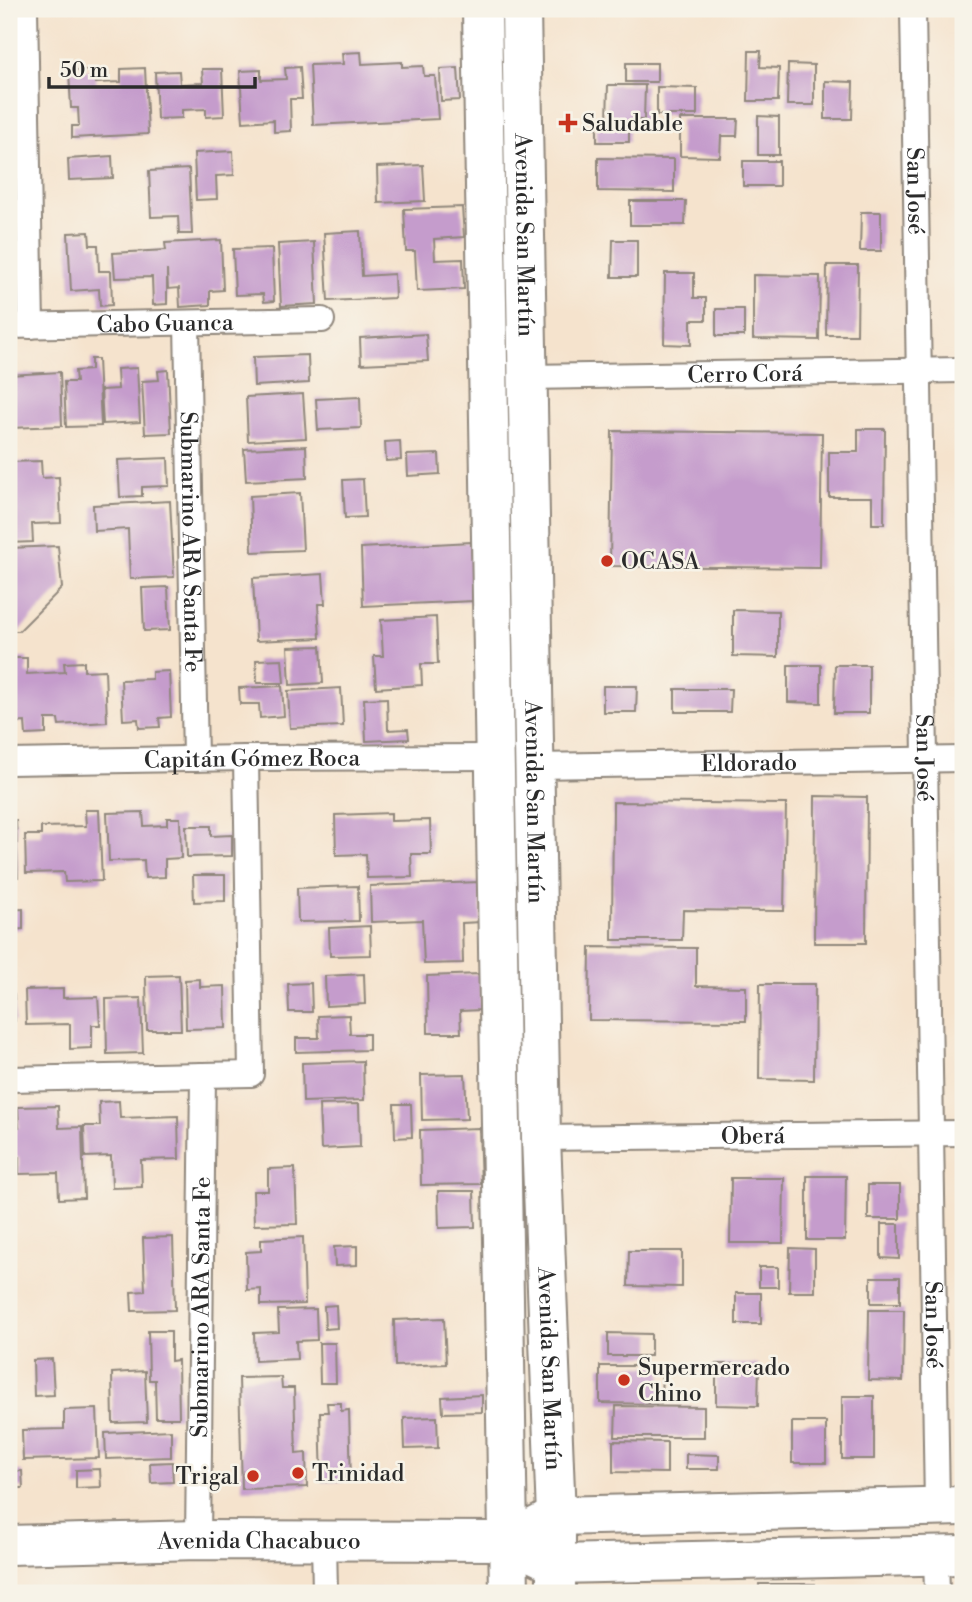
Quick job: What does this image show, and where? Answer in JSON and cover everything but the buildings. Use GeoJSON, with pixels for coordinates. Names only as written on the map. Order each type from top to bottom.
{"type":"FeatureCollection","features":[{"type":"Feature","properties":{"kind":"main road","name":"Avenida San Martín"},"geometry":{"type":"LineString","coordinates":[[482,9],[509,1593]]}},
{"type":"Feature","properties":{"kind":"main road","name":"Avenida San Martín"},"geometry":{"type":"LineString","coordinates":[[522,9],[541,1138],[556,1516],[556,1578]]}},
{"type":"Feature","properties":{"kind":"main road","name":"Avenida Chacabuco"},"geometry":{"type":"LineString","coordinates":[[9,1545],[198,1540],[508,1541],[556,1516],[950,1506]]}},
{"type":"Feature","properties":{"kind":"main road","name":"Avenida Chacabuco"},"geometry":{"type":"LineString","coordinates":[[508,1541],[556,1578],[950,1555]]}},
{"type":"Feature","properties":{"kind":"street"},"geometry":{"type":"LineString","coordinates":[[20,326],[25,9]]}},
{"type":"Feature","properties":{"kind":"street","name":"San José"},"geometry":{"type":"LineString","coordinates":[[913,9],[931,1134],[950,1506]]}},
{"type":"Feature","properties":{"kind":"street","name":"Cabo Guanca"},"geometry":{"type":"LineString","coordinates":[[20,326],[322,320]]}},
{"type":"Feature","properties":{"kind":"street","name":"Submarino ARA Santa Fe"},"geometry":{"type":"LineString","coordinates":[[187,323],[195,759]]}},
{"type":"Feature","properties":{"kind":"street","name":"Cerro Corá"},"geometry":{"type":"LineString","coordinates":[[528,377],[963,370]]}},
{"type":"Feature","properties":{"kind":"street","name":"Capitán Gómez Roca"},"geometry":{"type":"LineString","coordinates":[[9,762],[495,757]]}},
{"type":"Feature","properties":{"kind":"street"},"geometry":{"type":"LineString","coordinates":[[9,1079],[251,1074],[246,758]]}},
{"type":"Feature","properties":{"kind":"street","name":"Eldorado"},"geometry":{"type":"LineString","coordinates":[[535,766],[963,759]]}},
{"type":"Feature","properties":{"kind":"street","name":"Submarino ARA Santa Fe"},"geometry":{"type":"LineString","coordinates":[[198,1540],[203,1075]]}},
{"type":"Feature","properties":{"kind":"street","name":"Oberá"},"geometry":{"type":"LineString","coordinates":[[541,1138],[963,1133]]}},
{"type":"Feature","properties":{"kind":"street"},"geometry":{"type":"LineString","coordinates":[[324,1540],[325,1593]]}},
{"type":"Feature","properties":{"kind":"street"},"geometry":{"type":"LineString","coordinates":[[937,1593],[950,1555]]}},
{"type":"Feature","properties":{"kind":"green space"},"geometry":{"type":"Polygon","coordinates":[[[9,19],[16,301],[9,301],[9,19]]]}},
{"type":"Feature","properties":{"kind":"place","name":"Saludable"},"geometry":{"type":"Point","coordinates":[568,123]}},
{"type":"Feature","properties":{"kind":"place","name":"OCASA"},"geometry":{"type":"Point","coordinates":[607,561]}},
{"type":"Feature","properties":{"kind":"place","name":"Supermercado Chino"},"geometry":{"type":"Point","coordinates":[624,1380]}},
{"type":"Feature","properties":{"kind":"place","name":"Trinidad"},"geometry":{"type":"Point","coordinates":[298,1473]}},
{"type":"Feature","properties":{"kind":"place","name":"Trigal"},"geometry":{"type":"Point","coordinates":[253,1476]}}]}
